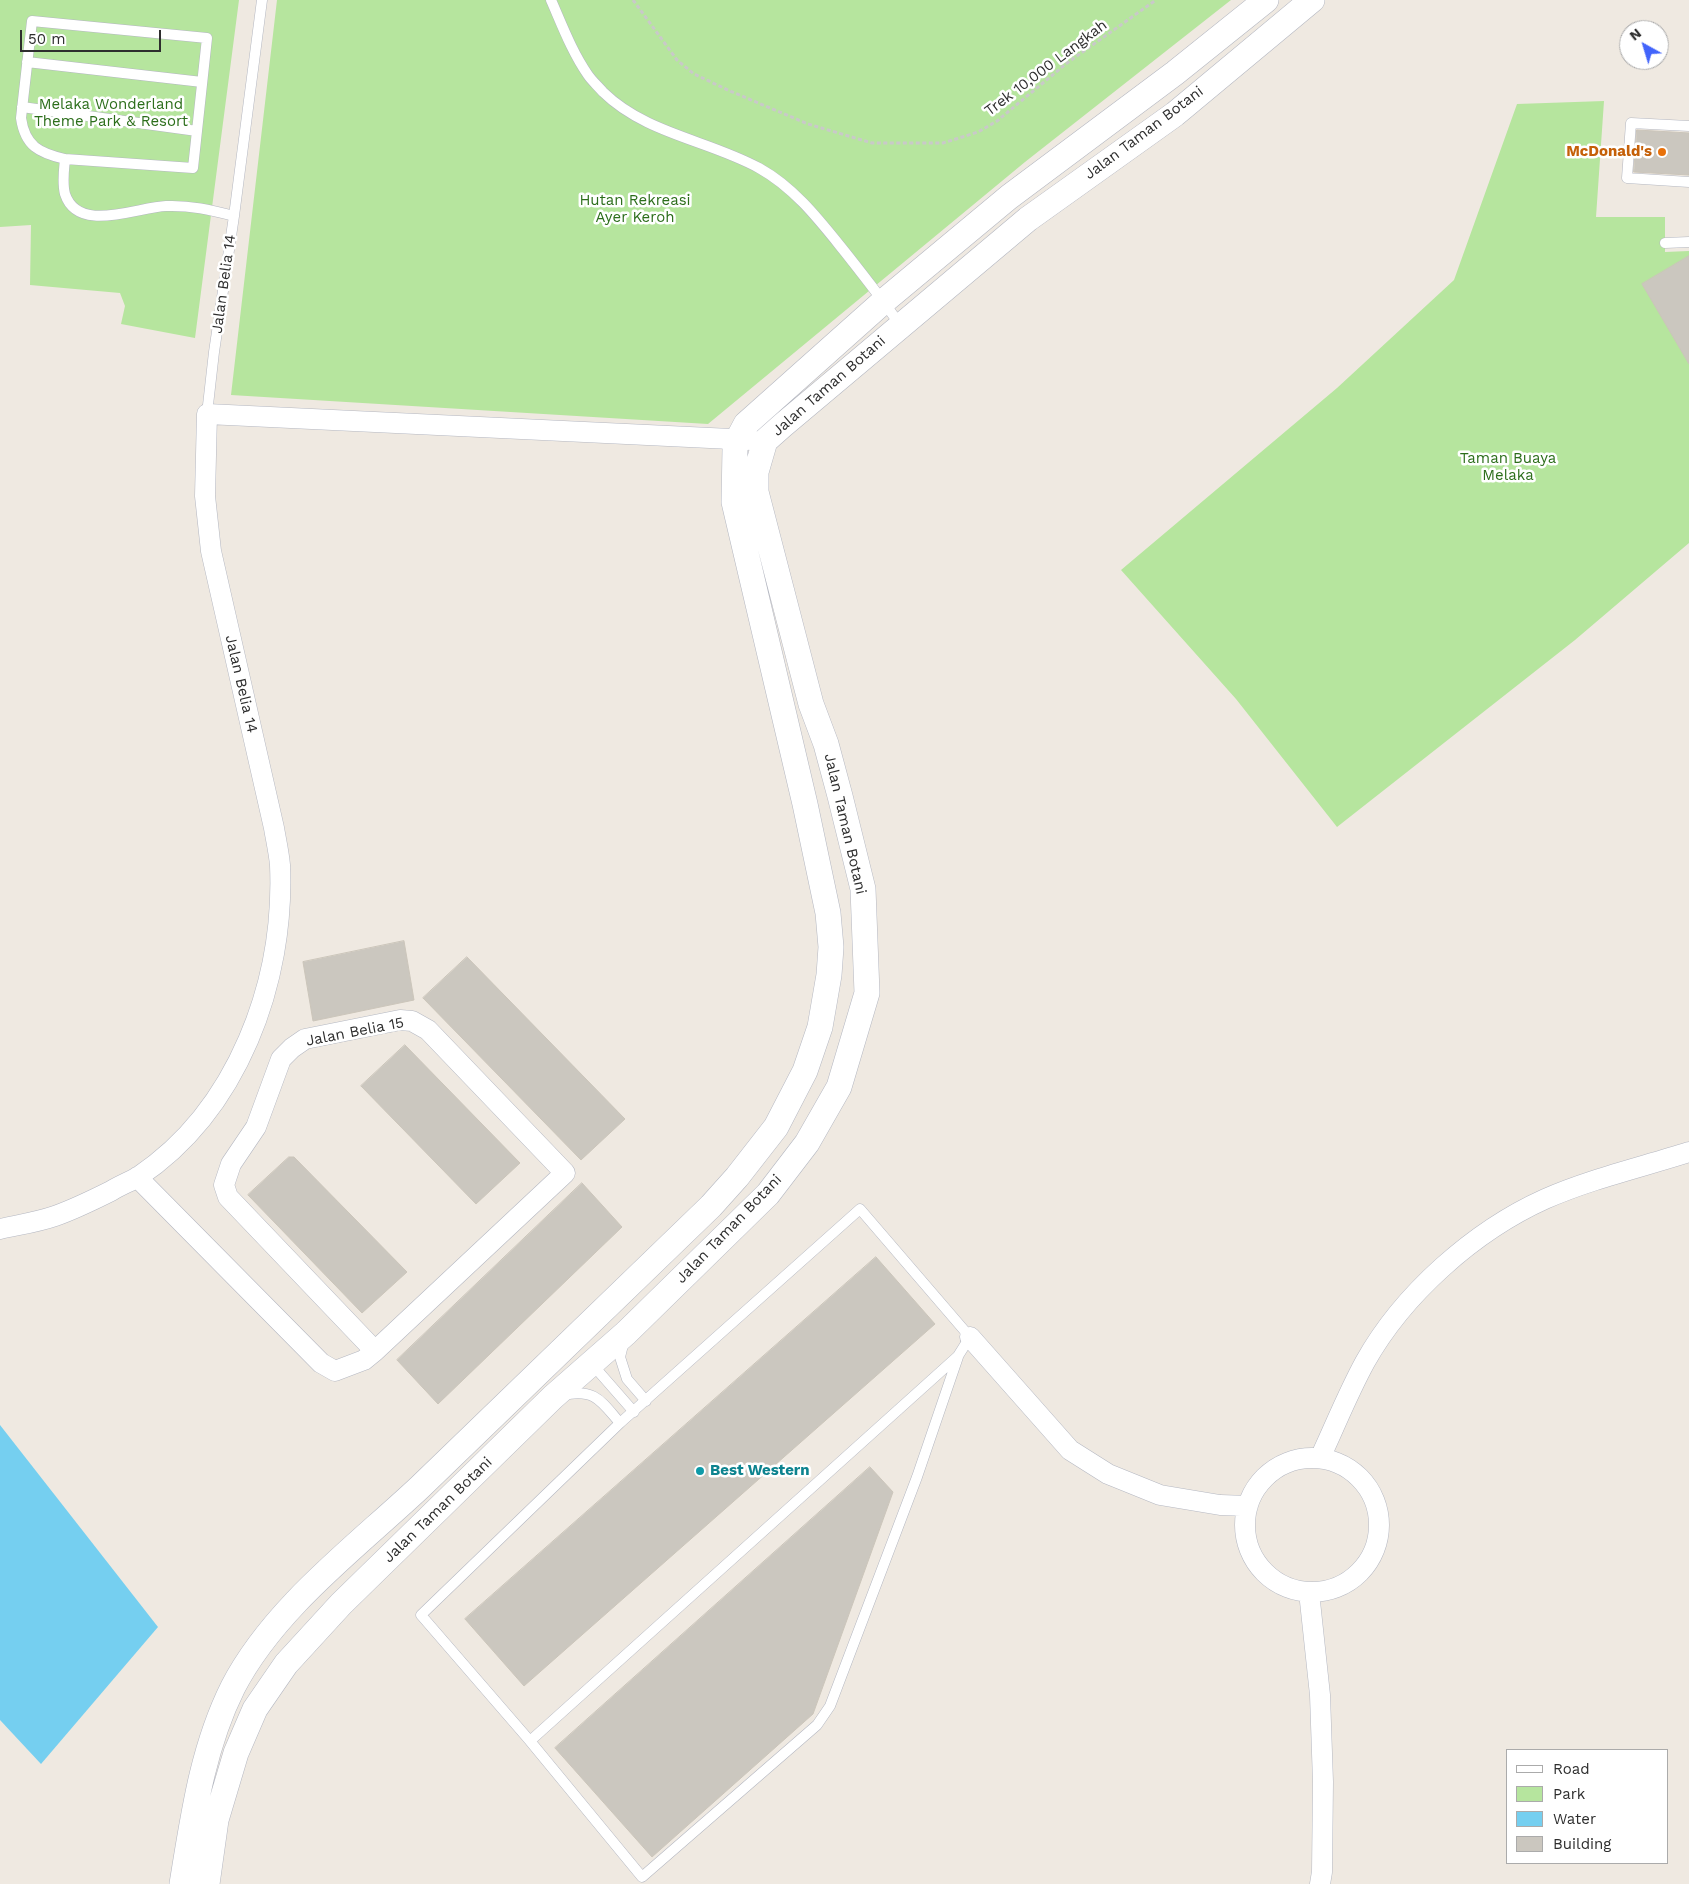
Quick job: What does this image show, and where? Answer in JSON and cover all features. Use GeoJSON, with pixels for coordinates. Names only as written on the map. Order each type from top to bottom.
{"type":"FeatureCollection","features":[{"type":"Feature","properties":{"kind":"street","name":"Jalan Taman Botani"},"geometry":{"type":"LineString","coordinates":[[182,1884],[198,1789],[219,1718],[250,1659],[271,1631],[304,1594],[533,1379],[710,1206],[737,1177],[776,1127],[791,1102],[805,1071],[820,1027],[829,975],[831,947],[828,914],[805,804],[734,502],[735,449],[746,424],[884,301],[1009,198],[1175,73],[1266,0]]}},
{"type":"Feature","properties":{"kind":"street","name":"Jalan Taman Botani"},"geometry":{"type":"LineString","coordinates":[[207,1884],[216,1820],[236,1753],[255,1709],[286,1664],[341,1604],[553,1397],[626,1333],[768,1194],[807,1143],[840,1087],[867,993],[863,889],[826,744],[811,704],[756,492],[756,472],[765,441],[900,325],[1028,219],[1174,114],[1312,0]]}},
{"type":"Feature","properties":{"kind":"street"},"geometry":{"type":"LineString","coordinates":[[207,414],[765,441]]}},
{"type":"Feature","properties":{"kind":"street","name":"Jalan Belia 14"},"geometry":{"type":"LineString","coordinates":[[0,1229],[55,1216],[83,1205],[137,1177],[181,1142],[217,1098],[233,1074],[259,1010],[267,984],[277,929],[280,901],[280,864],[274,828],[212,551],[205,496],[207,414]]}},
{"type":"Feature","properties":{"kind":"street","name":"Jalan Belia 15"},"geometry":{"type":"LineString","coordinates":[[137,1177],[321,1363],[335,1371],[364,1360],[375,1350],[565,1173],[428,1030],[412,1021],[400,1020],[320,1036],[305,1040],[292,1048],[281,1059],[256,1127],[231,1164],[224,1185],[228,1197],[375,1350]]}},
{"type":"Feature","properties":{"kind":"street"},"geometry":{"type":"LineString","coordinates":[[1320,1458],[1365,1361],[1398,1313],[1438,1270],[1476,1240],[1545,1199],[1594,1181],[1689,1152]]}},
{"type":"Feature","properties":{"kind":"street"},"geometry":{"type":"LineString","coordinates":[[970,1337],[1070,1450],[1101,1469],[1160,1495],[1220,1505],[1248,1506]]}},
{"type":"Feature","properties":{"kind":"street"},"geometry":{"type":"LineString","coordinates":[[533,1379],[564,1365],[592,1364]]}},
{"type":"Feature","properties":{"kind":"street"},"geometry":{"type":"LineString","coordinates":[[1302,1458],[1320,1458],[1340,1463],[1357,1474],[1370,1490],[1378,1510],[1379,1530],[1374,1550],[1364,1568],[1348,1581],[1329,1589],[1309,1592],[1289,1588],[1271,1578],[1257,1564],[1248,1546],[1245,1526],[1248,1506],[1256,1488],[1268,1474],[1284,1464],[1302,1458]]}},
{"type":"Feature","properties":{"kind":"street"},"geometry":{"type":"LineString","coordinates":[[1309,1592],[1320,1695],[1323,1782],[1322,1872],[1320,1884]]}},
{"type":"Feature","properties":{"kind":"lane","name":"Jalan Belia 14"},"geometry":{"type":"LineString","coordinates":[[207,414],[262,0]]}},
{"type":"Feature","properties":{"kind":"lane"},"geometry":{"type":"LineString","coordinates":[[551,0],[588,77],[614,103],[647,123],[759,168],[794,194],[823,224],[884,301],[900,325]]}},
{"type":"Feature","properties":{"kind":"lane"},"geometry":{"type":"LineString","coordinates":[[32,21],[207,38],[193,168],[65,159],[45,154],[34,147],[23,131],[22,107],[27,62],[32,21]]}},
{"type":"Feature","properties":{"kind":"lane"},"geometry":{"type":"LineString","coordinates":[[27,62],[202,82]]}},
{"type":"Feature","properties":{"kind":"lane"},"geometry":{"type":"LineString","coordinates":[[22,107],[197,131]]}},
{"type":"Feature","properties":{"kind":"lane"},"geometry":{"type":"LineString","coordinates":[[1689,126],[1631,123],[1627,178],[1689,182]]}},
{"type":"Feature","properties":{"kind":"lane"},"geometry":{"type":"LineString","coordinates":[[65,159],[65,193],[73,208],[82,213],[93,216],[109,215],[154,206],[186,205],[234,216]]}},
{"type":"Feature","properties":{"kind":"lane"},"geometry":{"type":"LineString","coordinates":[[1664,243],[1689,242]]}},
{"type":"Feature","properties":{"kind":"lane"},"geometry":{"type":"LineString","coordinates":[[860,1209],[970,1337],[958,1356],[917,1477],[830,1706],[817,1725],[642,1877],[530,1741],[421,1615],[620,1423],[860,1209]]}},
{"type":"Feature","properties":{"kind":"lane"},"geometry":{"type":"LineString","coordinates":[[626,1333],[620,1357],[627,1380],[646,1401]]}},
{"type":"Feature","properties":{"kind":"lane"},"geometry":{"type":"LineString","coordinates":[[530,1741],[958,1356]]}},
{"type":"Feature","properties":{"kind":"lane"},"geometry":{"type":"LineString","coordinates":[[592,1364],[634,1412]]}},
{"type":"Feature","properties":{"kind":"lane"},"geometry":{"type":"LineString","coordinates":[[553,1397],[574,1393],[592,1394],[603,1403],[620,1423]]}},
{"type":"Feature","properties":{"kind":"path","name":"Trek 10,000 Langkah"},"geometry":{"type":"LineString","coordinates":[[633,0],[677,60],[694,74],[808,124],[872,143],[943,143],[978,132],[997,121],[1067,63],[1156,0]]}},
{"type":"Feature","properties":{"kind":"green space","name":"Melaka Wonderland Theme Park & Resort"},"geometry":{"type":"Polygon","coordinates":[[[0,0],[239,0],[195,338],[121,324],[125,306],[120,293],[30,285],[31,225],[0,227],[0,0]]]}},
{"type":"Feature","properties":{"kind":"green space","name":"Hutan Rekreasi Ayer Keroh"},"geometry":{"type":"Polygon","coordinates":[[[277,0],[1231,0],[1025,162],[708,424],[231,395],[277,0]]]}},
{"type":"Feature","properties":{"kind":"green space","name":"Taman Buaya Melaka"},"geometry":{"type":"Polygon","coordinates":[[[1604,101],[1596,217],[1665,217],[1665,252],[1689,251],[1689,543],[1575,640],[1337,827],[1236,699],[1121,570],[1337,388],[1454,280],[1517,104],[1604,101]]]}},
{"type":"Feature","properties":{"kind":"water"},"geometry":{"type":"Polygon","coordinates":[[[0,1425],[158,1627],[41,1764],[0,1720],[0,1425]]]}},
{"type":"Feature","properties":{"kind":"building","name":"McDonald's"},"geometry":{"type":"Polygon","coordinates":[[[1637,130],[1689,133],[1689,175],[1634,172],[1637,130]]]}},
{"type":"Feature","properties":{"kind":"building"},"geometry":{"type":"Polygon","coordinates":[[[1689,256],[1689,364],[1642,284],[1689,256]]]}},
{"type":"Feature","properties":{"kind":"building"},"geometry":{"type":"Polygon","coordinates":[[[404,941],[414,1000],[313,1021],[303,962],[404,941]]]}},
{"type":"Feature","properties":{"kind":"building"},"geometry":{"type":"Polygon","coordinates":[[[467,957],[625,1119],[581,1160],[423,998],[467,957]]]}},
{"type":"Feature","properties":{"kind":"building"},"geometry":{"type":"Polygon","coordinates":[[[405,1045],[520,1163],[476,1204],[361,1086],[405,1045]]]}},
{"type":"Feature","properties":{"kind":"building"},"geometry":{"type":"Polygon","coordinates":[[[289,1157],[294,1157],[407,1272],[362,1313],[248,1195],[289,1157]]]}},
{"type":"Feature","properties":{"kind":"building"},"geometry":{"type":"Polygon","coordinates":[[[582,1183],[622,1227],[438,1404],[397,1360],[582,1183]]]}},
{"type":"Feature","properties":{"kind":"building","name":"Best Western"},"geometry":{"type":"Polygon","coordinates":[[[876,1257],[935,1324],[524,1686],[465,1619],[876,1257]]]}},
{"type":"Feature","properties":{"kind":"building"},"geometry":{"type":"Polygon","coordinates":[[[870,1467],[893,1492],[813,1714],[652,1857],[555,1748],[870,1467]]]}},
{"type":"Feature","properties":{"kind":"place","name":"McDonald's"},"geometry":{"type":"Point","coordinates":[1662,152]}},
{"type":"Feature","properties":{"kind":"place","name":"Best Western"},"geometry":{"type":"Point","coordinates":[700,1471]}}]}
